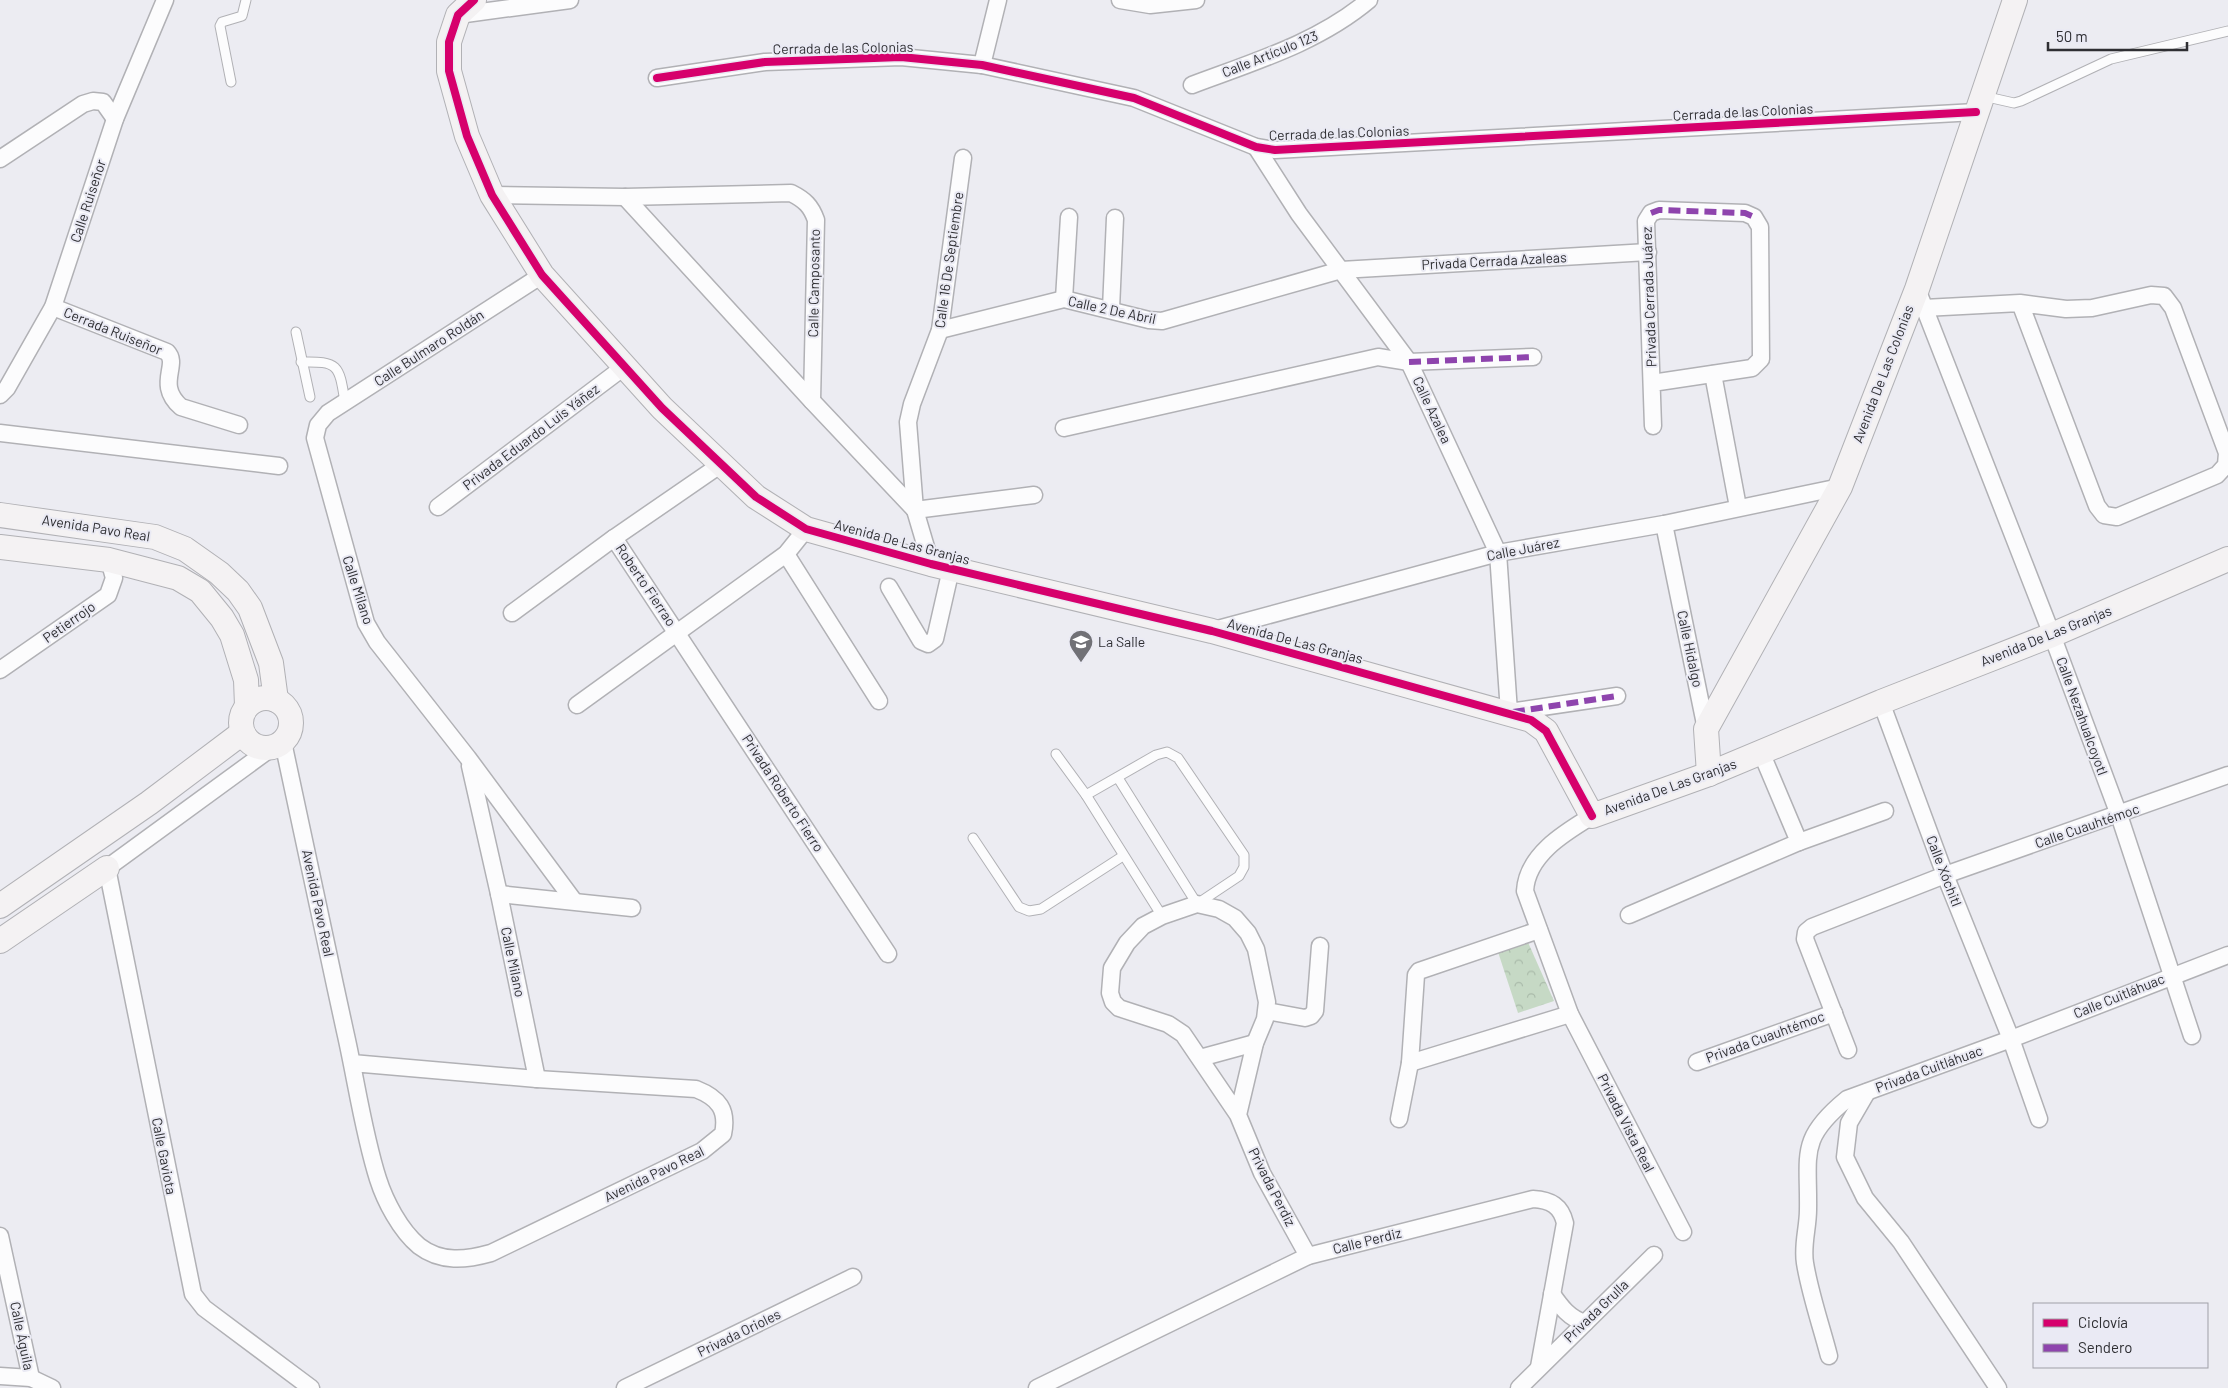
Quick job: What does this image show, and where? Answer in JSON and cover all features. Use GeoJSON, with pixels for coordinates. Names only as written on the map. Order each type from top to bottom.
{"type":"FeatureCollection","features":[{"type":"Feature","properties":{"kind":"street","name":"Calle Ruiseñor"},"geometry":{"type":"LineString","coordinates":[[0,395],[7,388],[53,307],[115,119],[165,0]]}},
{"type":"Feature","properties":{"kind":"street"},"geometry":{"type":"LineString","coordinates":[[466,8],[570,0]]}},
{"type":"Feature","properties":{"kind":"street"},"geometry":{"type":"LineString","coordinates":[[982,65],[998,0]]}},
{"type":"Feature","properties":{"kind":"street"},"geometry":{"type":"LineString","coordinates":[[1120,0],[1150,6],[1196,0]]}},
{"type":"Feature","properties":{"kind":"street","name":"Calle Artículo 123"},"geometry":{"type":"LineString","coordinates":[[1192,85],[1292,47],[1329,29],[1369,0]]}},
{"type":"Feature","properties":{"kind":"street","name":"Avenida De Las Colonias"},"geometry":{"type":"LineString","coordinates":[[1706,729],[1840,487],[1920,298],[1979,104],[2015,0]]}},
{"type":"Feature","properties":{"kind":"street","name":"Avenida De Las Granjas"},"geometry":{"type":"LineString","coordinates":[[466,8],[449,42],[449,71],[466,136],[492,195],[542,275],[662,408],[720,465],[756,497],[806,529],[941,566],[1212,631],[1509,712],[1531,720],[1546,731],[1592,816],[1709,774],[1881,702],[2052,635],[2228,559]]}},
{"type":"Feature","properties":{"kind":"street","name":"Cerrada de las Colonias"},"geometry":{"type":"LineString","coordinates":[[657,78],[765,62],[891,57],[982,65],[1134,98],[1256,148],[1276,150],[1979,104]]}},
{"type":"Feature","properties":{"kind":"street"},"geometry":{"type":"LineString","coordinates":[[0,159],[83,104],[93,101],[103,102],[115,119]]}},
{"type":"Feature","properties":{"kind":"street","name":"Calle Azalea"},"geometry":{"type":"LineString","coordinates":[[1256,148],[1299,214],[1409,362],[1498,553],[1509,712]]}},
{"type":"Feature","properties":{"kind":"street","name":"Calle 16 De Septiembre"},"geometry":{"type":"LineString","coordinates":[[941,566],[915,510],[908,422],[912,404],[940,330],[963,158]]}},
{"type":"Feature","properties":{"kind":"street","name":"Calle Camposanto"},"geometry":{"type":"LineString","coordinates":[[492,195],[625,196],[791,193],[803,199],[812,208],[816,220],[812,402]]}},
{"type":"Feature","properties":{"kind":"street"},"geometry":{"type":"LineString","coordinates":[[625,196],[812,402],[915,510],[1034,495]]}},
{"type":"Feature","properties":{"kind":"street","name":"Privada Cerrada Juárez"},"geometry":{"type":"LineString","coordinates":[[1652,383],[1752,368],[1761,359],[1760,227],[1754,217],[1745,213],[1659,210],[1651,213],[1646,221],[1653,426]]}},
{"type":"Feature","properties":{"kind":"street"},"geometry":{"type":"LineString","coordinates":[[1064,299],[1069,217]]}},
{"type":"Feature","properties":{"kind":"street"},"geometry":{"type":"LineString","coordinates":[[1111,309],[1115,218]]}},
{"type":"Feature","properties":{"kind":"street","name":"Privada Cerrada Azaleas"},"geometry":{"type":"LineString","coordinates":[[1341,270],[1648,252]]}},
{"type":"Feature","properties":{"kind":"street","name":"Calle 2 De Abril"},"geometry":{"type":"LineString","coordinates":[[940,330],[1064,299],[1111,309],[1149,320],[1162,321],[1341,270]]}},
{"type":"Feature","properties":{"kind":"street","name":"Calle Bulmaro Roldán"},"geometry":{"type":"LineString","coordinates":[[318,425],[328,413],[344,402],[542,275]]}},
{"type":"Feature","properties":{"kind":"street"},"geometry":{"type":"LineString","coordinates":[[1920,298],[2020,304],[2066,309],[2092,308],[2151,296],[2164,296],[2173,308],[2227,453],[2226,464],[2216,475],[2117,517],[2104,515],[2097,506],[2020,304]]}},
{"type":"Feature","properties":{"kind":"street","name":"Calle Nezahualcoyotl"},"geometry":{"type":"LineString","coordinates":[[1920,298],[2052,635],[2119,815],[2192,1036]]}},
{"type":"Feature","properties":{"kind":"street","name":"Cerrada Ruiseñor"},"geometry":{"type":"LineString","coordinates":[[53,307],[167,352],[171,356],[167,380],[168,388],[175,402],[181,407],[239,425]]}},
{"type":"Feature","properties":{"kind":"street"},"geometry":{"type":"LineString","coordinates":[[1064,428],[1378,357],[1409,362],[1533,356]]}},
{"type":"Feature","properties":{"kind":"street","name":"Privada Eduardo Luis Yáñez"},"geometry":{"type":"LineString","coordinates":[[438,507],[624,367]]}},
{"type":"Feature","properties":{"kind":"street"},"geometry":{"type":"LineString","coordinates":[[1713,374],[1738,507]]}},
{"type":"Feature","properties":{"kind":"street","name":"Calle Milano"},"geometry":{"type":"LineString","coordinates":[[318,425],[315,438],[366,623],[377,642],[468,758],[574,901]]}},
{"type":"Feature","properties":{"kind":"street"},"geometry":{"type":"LineString","coordinates":[[0,433],[279,466]]}},
{"type":"Feature","properties":{"kind":"street"},"geometry":{"type":"LineString","coordinates":[[512,613],[614,538],[720,465]]}},
{"type":"Feature","properties":{"kind":"street","name":"Calle Juárez"},"geometry":{"type":"LineString","coordinates":[[1212,631],[1498,553],[1664,524],[1840,487]]}},
{"type":"Feature","properties":{"kind":"street","name":"Avenida Pavo Real"},"geometry":{"type":"LineString","coordinates":[[0,515],[155,537],[185,549],[232,585],[250,608],[270,663],[276,700]]}},
{"type":"Feature","properties":{"kind":"street","name":"Calle Hidalgo"},"geometry":{"type":"LineString","coordinates":[[1664,524],[1706,729],[1709,774]]}},
{"type":"Feature","properties":{"kind":"street"},"geometry":{"type":"LineString","coordinates":[[577,705],[786,554],[806,529]]}},
{"type":"Feature","properties":{"kind":"street","name":"Roberto Fierrao"},"geometry":{"type":"LineString","coordinates":[[614,538],[678,632]]}},
{"type":"Feature","properties":{"kind":"street"},"geometry":{"type":"LineString","coordinates":[[0,547],[108,560],[178,578],[200,591],[222,618],[232,635],[246,680],[247,706],[240,723],[242,733],[253,746],[276,746]]}},
{"type":"Feature","properties":{"kind":"street"},"geometry":{"type":"LineString","coordinates":[[786,554],[879,701]]}},
{"type":"Feature","properties":{"kind":"street","name":"Petierrojo"},"geometry":{"type":"LineString","coordinates":[[0,670],[108,596],[114,578],[108,560]]}},
{"type":"Feature","properties":{"kind":"street"},"geometry":{"type":"LineString","coordinates":[[889,587],[921,640],[928,644],[935,639],[941,566]]}},
{"type":"Feature","properties":{"kind":"street","name":"Privada Roberto Fierro"},"geometry":{"type":"LineString","coordinates":[[678,632],[888,954]]}},
{"type":"Feature","properties":{"kind":"street"},"geometry":{"type":"LineString","coordinates":[[1509,712],[1617,696]]}},
{"type":"Feature","properties":{"kind":"street"},"geometry":{"type":"LineString","coordinates":[[0,941],[107,868],[276,746],[289,734],[291,719],[284,706],[276,700],[260,699],[247,706]]}},
{"type":"Feature","properties":{"kind":"street","name":"Calle Xóchitl"},"geometry":{"type":"LineString","coordinates":[[1881,702],[1945,875],[2011,1039],[2039,1119]]}},
{"type":"Feature","properties":{"kind":"street"},"geometry":{"type":"LineString","coordinates":[[0,906],[116,826],[242,733]]}},
{"type":"Feature","properties":{"kind":"street","name":"Avenida Pavo Real"},"geometry":{"type":"LineString","coordinates":[[276,746],[378,1179],[390,1207],[418,1245],[434,1255],[452,1259],[470,1259],[491,1253],[702,1151],[724,1134],[726,1119],[720,1105],[708,1094],[696,1089],[537,1079],[352,1063]]}},
{"type":"Feature","properties":{"kind":"street"},"geometry":{"type":"LineString","coordinates":[[1761,752],[1799,842]]}},
{"type":"Feature","properties":{"kind":"street","name":"Calle Milano"},"geometry":{"type":"LineString","coordinates":[[468,758],[500,894],[537,1079]]}},
{"type":"Feature","properties":{"kind":"street","name":"Calle Cuauhtémoc"},"geometry":{"type":"LineString","coordinates":[[1945,875],[2228,775]]}},
{"type":"Feature","properties":{"kind":"street"},"geometry":{"type":"LineString","coordinates":[[1629,915],[1799,842],[1886,811]]}},
{"type":"Feature","properties":{"kind":"street","name":"Privada Vista Real"},"geometry":{"type":"LineString","coordinates":[[1592,816],[1558,838],[1547,848],[1531,870],[1526,881],[1525,891],[1570,1014],[1683,1232]]}},
{"type":"Feature","properties":{"kind":"street","name":"Calle Gaviota"},"geometry":{"type":"LineString","coordinates":[[107,868],[193,1294],[204,1308],[311,1388]]}},
{"type":"Feature","properties":{"kind":"street","name":"Privada Cuauhtémoc"},"geometry":{"type":"LineString","coordinates":[[1848,1050],[1805,939],[1806,932],[1812,927],[1868,904],[1945,875]]}},
{"type":"Feature","properties":{"kind":"street"},"geometry":{"type":"LineString","coordinates":[[500,894],[632,908]]}},
{"type":"Feature","properties":{"kind":"street"},"geometry":{"type":"LineString","coordinates":[[1197,904],[1219,909],[1236,918],[1248,933],[1256,949],[1267,1010],[1256,1043],[1238,1115]]}},
{"type":"Feature","properties":{"kind":"street","name":"Privada Perdiz"},"geometry":{"type":"LineString","coordinates":[[1197,904],[1162,916],[1143,926],[1127,944],[1112,968],[1110,993],[1113,1002],[1119,1008],[1168,1024],[1183,1034],[1238,1115],[1262,1173],[1308,1256]]}},
{"type":"Feature","properties":{"kind":"street"},"geometry":{"type":"LineString","coordinates":[[1399,1119],[1410,1063],[1416,975],[1419,971],[1539,930]]}},
{"type":"Feature","properties":{"kind":"street"},"geometry":{"type":"LineString","coordinates":[[1267,1010],[1305,1018],[1311,1016],[1315,1011],[1320,946]]}},
{"type":"Feature","properties":{"kind":"street","name":"Calle Cuitláhuac"},"geometry":{"type":"LineString","coordinates":[[2011,1039],[2171,975],[2228,955]]}},
{"type":"Feature","properties":{"kind":"street","name":"Privada Cuauhtémoc"},"geometry":{"type":"LineString","coordinates":[[1697,1062],[1834,1013]]}},
{"type":"Feature","properties":{"kind":"street"},"geometry":{"type":"LineString","coordinates":[[1410,1063],[1570,1014]]}},
{"type":"Feature","properties":{"kind":"street","name":"Privada Cuitláhuac"},"geometry":{"type":"LineString","coordinates":[[1829,1356],[1805,1263],[1808,1211],[1806,1158],[1820,1125],[1847,1099],[2011,1039]]}},
{"type":"Feature","properties":{"kind":"street"},"geometry":{"type":"LineString","coordinates":[[1200,1058],[1256,1043]]}},
{"type":"Feature","properties":{"kind":"street"},"geometry":{"type":"LineString","coordinates":[[1867,1092],[1848,1123],[1845,1157],[1865,1198],[1901,1242],[1998,1388]]}},
{"type":"Feature","properties":{"kind":"street","name":"Calle Perdiz"},"geometry":{"type":"LineString","coordinates":[[1037,1388],[1308,1256],[1533,1199],[1545,1200],[1555,1204],[1562,1212],[1565,1224],[1538,1367]]}},
{"type":"Feature","properties":{"kind":"street","name":"Calle Águila"},"geometry":{"type":"LineString","coordinates":[[0,1236],[31,1378]]}},
{"type":"Feature","properties":{"kind":"street","name":"Privada Grulla"},"geometry":{"type":"LineString","coordinates":[[1519,1388],[1538,1367],[1654,1255]]}},
{"type":"Feature","properties":{"kind":"street","name":"Privada Orioles"},"geometry":{"type":"LineString","coordinates":[[625,1388],[853,1277]]}},
{"type":"Feature","properties":{"kind":"street"},"geometry":{"type":"LineString","coordinates":[[1552,1294],[1568,1314],[1584,1323]]}},
{"type":"Feature","properties":{"kind":"street"},"geometry":{"type":"LineString","coordinates":[[0,1376],[31,1378],[52,1388]]}},
{"type":"Feature","properties":{"kind":"lane"},"geometry":{"type":"LineString","coordinates":[[231,82],[220,26],[222,22],[242,16],[246,0]]}},
{"type":"Feature","properties":{"kind":"lane"},"geometry":{"type":"LineString","coordinates":[[1979,104],[2021,101],[2111,59],[2228,31]]}},
{"type":"Feature","properties":{"kind":"lane"},"geometry":{"type":"LineString","coordinates":[[296,332],[301,362],[310,396]]}},
{"type":"Feature","properties":{"kind":"lane"},"geometry":{"type":"LineString","coordinates":[[301,362],[326,361],[336,368],[340,377],[344,402]]}},
{"type":"Feature","properties":{"kind":"lane"},"geometry":{"type":"LineString","coordinates":[[1086,796],[1156,755],[1167,752],[1178,758],[1244,855],[1244,867],[1239,876],[1197,904],[1118,778]]}},
{"type":"Feature","properties":{"kind":"lane"},"geometry":{"type":"LineString","coordinates":[[1056,754],[1086,796],[1162,916]]}},
{"type":"Feature","properties":{"kind":"lane"},"geometry":{"type":"LineString","coordinates":[[973,838],[1019,907],[1029,911],[1041,909],[1123,856]]}},
{"type":"Feature","properties":{"kind":"green space"},"geometry":{"type":"Polygon","coordinates":[[[1527,940],[1554,1001],[1518,1013],[1497,949],[1527,940]]]}},
{"type":"Feature","properties":{"kind":"marked path"},"geometry":{"type":"LineString","coordinates":[[1651,213],[1659,210],[1745,213],[1754,217]]}},
{"type":"Feature","properties":{"kind":"marked path"},"geometry":{"type":"LineString","coordinates":[[1409,362],[1533,357]]}},
{"type":"Feature","properties":{"kind":"marked path"},"geometry":{"type":"LineString","coordinates":[[1513,712],[1617,696]]}},
{"type":"Feature","properties":{"kind":"cycle path"},"geometry":{"type":"LineString","coordinates":[[474,0],[458,15],[449,42],[449,71],[467,136],[492,195],[542,275],[662,408],[756,497],[806,529],[931,564],[1212,631],[1531,720],[1546,731],[1592,816]]}},
{"type":"Feature","properties":{"kind":"cycle path"},"geometry":{"type":"LineString","coordinates":[[657,78],[765,62],[901,57],[982,65],[1134,98],[1256,147],[1275,150],[1976,112]]}},
{"type":"Feature","properties":{"kind":"place","name":"La Salle"},"geometry":{"type":"Point","coordinates":[1081,663]}}]}
